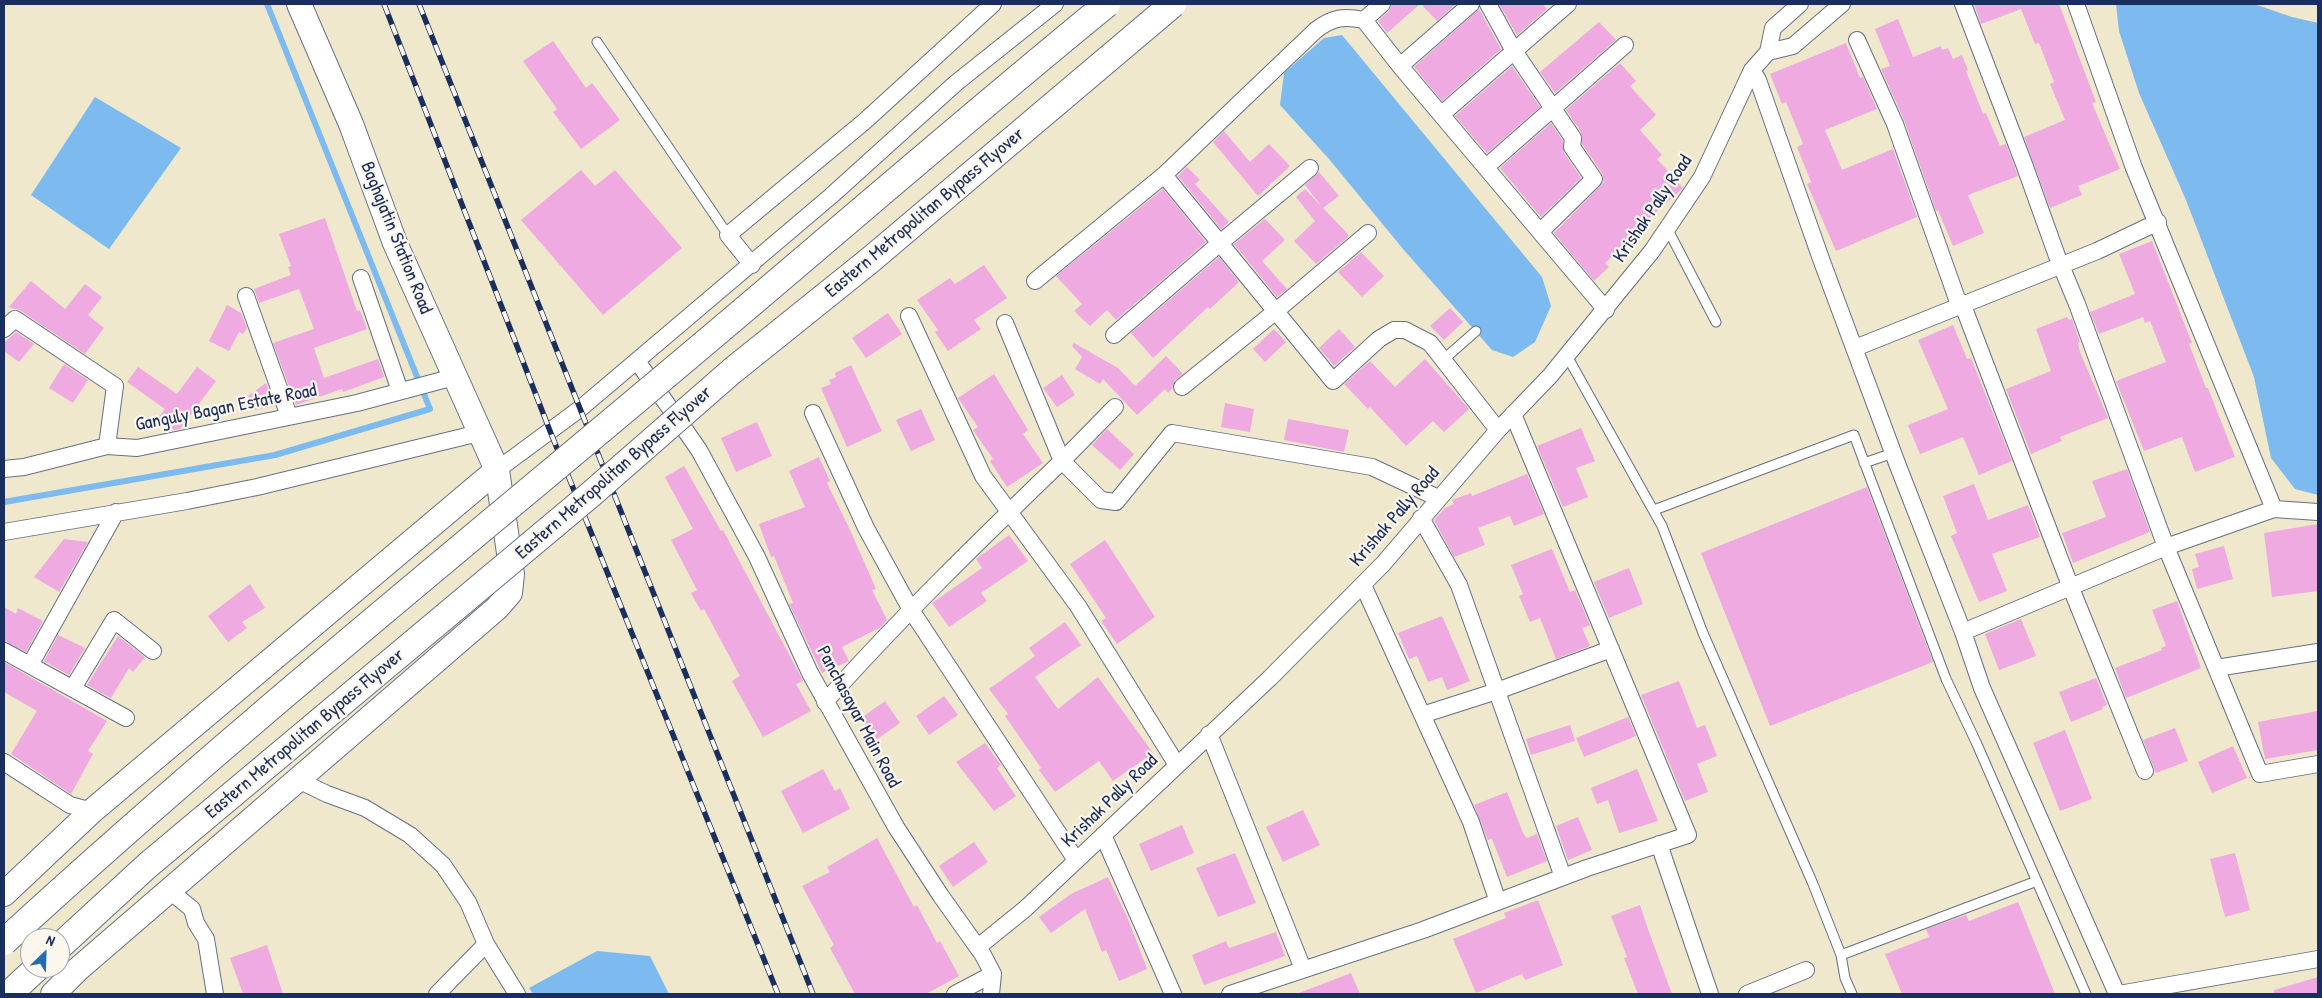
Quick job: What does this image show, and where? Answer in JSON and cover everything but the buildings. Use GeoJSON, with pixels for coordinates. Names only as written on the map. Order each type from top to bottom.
{"type":"FeatureCollection","features":[{"type":"Feature","properties":{"kind":"main road","name":"Eastern Metropolitan Bypass Flyover"},"geometry":{"type":"LineString","coordinates":[[4,942],[281,697],[664,378],[1107,4]]}},
{"type":"Feature","properties":{"kind":"main road","name":"Eastern Metropolitan Bypass Flyover"},"geometry":{"type":"LineString","coordinates":[[70,937],[156,858],[437,624],[732,371],[876,254],[1172,4]]}},
{"type":"Feature","properties":{"kind":"main road"},"geometry":{"type":"LineString","coordinates":[[8,994],[26,978]]}},
{"type":"Feature","properties":{"kind":"street","name":"Baghajatin Station Road"},"geometry":{"type":"LineString","coordinates":[[53,994],[77,970],[497,608],[510,593],[512,574],[497,470],[395,243],[350,124],[299,4]]}},
{"type":"Feature","properties":{"kind":"street"},"geometry":{"type":"LineString","coordinates":[[752,265],[728,235],[865,121],[993,4]]}},
{"type":"Feature","properties":{"kind":"street"},"geometry":{"type":"LineString","coordinates":[[4,894],[92,811],[497,470],[581,408],[752,265],[832,196],[956,83],[1055,4]]}},
{"type":"Feature","properties":{"kind":"street"},"geometry":{"type":"LineString","coordinates":[[1364,20],[1382,4]]}},
{"type":"Feature","properties":{"kind":"street"},"geometry":{"type":"LineString","coordinates":[[1400,66],[1471,4]]}},
{"type":"Feature","properties":{"kind":"street"},"geometry":{"type":"LineString","coordinates":[[1488,4],[1514,51],[1573,138],[1572,147],[1594,179],[1540,232]]}},
{"type":"Feature","properties":{"kind":"street"},"geometry":{"type":"LineString","coordinates":[[1442,114],[1568,4]]}},
{"type":"Feature","properties":{"kind":"street","name":"Krishak Pally Road"},"geometry":{"type":"LineString","coordinates":[[978,947],[1025,909],[1270,678],[1363,585],[1498,430],[1567,356],[1652,251],[1702,177],[1752,70],[1768,52],[1773,28],[1800,4]]}},
{"type":"Feature","properties":{"kind":"street"},"geometry":{"type":"LineString","coordinates":[[1768,52],[1794,46],[1842,4]]}},
{"type":"Feature","properties":{"kind":"street"},"geometry":{"type":"LineString","coordinates":[[1963,4],[2077,304],[2166,547],[2260,774],[2318,764]]}},
{"type":"Feature","properties":{"kind":"street"},"geometry":{"type":"LineString","coordinates":[[2076,4],[2134,168],[2158,222],[2274,509]]}},
{"type":"Feature","properties":{"kind":"street"},"geometry":{"type":"LineString","coordinates":[[1034,281],[1164,175],[1328,20],[1347,17],[1364,20],[1400,66],[1606,310]]}},
{"type":"Feature","properties":{"kind":"street"},"geometry":{"type":"LineString","coordinates":[[1857,40],[1895,124],[1957,299],[1962,304],[2071,588],[2145,771]]}},
{"type":"Feature","properties":{"kind":"street"},"geometry":{"type":"LineString","coordinates":[[1486,167],[1625,45]]}},
{"type":"Feature","properties":{"kind":"street"},"geometry":{"type":"LineString","coordinates":[[1752,70],[1758,80],[1855,348],[1963,632],[1982,688],[2118,994],[2318,959]]}},
{"type":"Feature","properties":{"kind":"street"},"geometry":{"type":"LineString","coordinates":[[1114,335],[1310,168]]}},
{"type":"Feature","properties":{"kind":"street"},"geometry":{"type":"LineString","coordinates":[[1164,175],[1333,382],[1379,338],[1394,330],[1405,330],[1416,334],[1430,343],[1498,430]]}},
{"type":"Feature","properties":{"kind":"street"},"geometry":{"type":"LineString","coordinates":[[1855,348],[2061,265],[2158,222]]}},
{"type":"Feature","properties":{"kind":"street"},"geometry":{"type":"LineString","coordinates":[[1182,387],[1368,233]]}},
{"type":"Feature","properties":{"kind":"street"},"geometry":{"type":"LineString","coordinates":[[361,278],[406,390]]}},
{"type":"Feature","properties":{"kind":"street"},"geometry":{"type":"LineString","coordinates":[[246,296],[289,416]]}},
{"type":"Feature","properties":{"kind":"street"},"geometry":{"type":"LineString","coordinates":[[909,316],[983,476],[1078,606],[1177,765]]}},
{"type":"Feature","properties":{"kind":"street"},"geometry":{"type":"LineString","coordinates":[[4,329],[15,319],[115,386],[107,446]]}},
{"type":"Feature","properties":{"kind":"street"},"geometry":{"type":"LineString","coordinates":[[1005,323],[1062,461],[1101,500],[1116,502],[1172,433],[1372,467],[1438,498]]}},
{"type":"Feature","properties":{"kind":"street","name":"Panchasayar Main Road"},"geometry":{"type":"LineString","coordinates":[[637,361],[699,450],[757,557],[825,702],[896,827],[941,896],[978,947],[993,974]]}},
{"type":"Feature","properties":{"kind":"street","name":"Ganguly Bagan Estate Road"},"geometry":{"type":"LineString","coordinates":[[4,469],[24,467],[107,446],[136,448],[357,403],[454,376]]}},
{"type":"Feature","properties":{"kind":"street"},"geometry":{"type":"LineString","coordinates":[[825,702],[911,610],[1115,407]]}},
{"type":"Feature","properties":{"kind":"street"},"geometry":{"type":"LineString","coordinates":[[813,413],[866,528],[911,610],[1076,860]]}},
{"type":"Feature","properties":{"kind":"street"},"geometry":{"type":"LineString","coordinates":[[1231,994],[1423,930],[1562,877],[1688,835],[1513,414]]}},
{"type":"Feature","properties":{"kind":"street"},"geometry":{"type":"LineString","coordinates":[[4,532],[257,487],[479,433]]}},
{"type":"Feature","properties":{"kind":"street"},"geometry":{"type":"LineString","coordinates":[[1963,632],[2166,547],[2274,509],[2318,512]]}},
{"type":"Feature","properties":{"kind":"street"},"geometry":{"type":"LineString","coordinates":[[30,665],[116,512]]}},
{"type":"Feature","properties":{"kind":"street"},"geometry":{"type":"LineString","coordinates":[[1421,518],[1459,585],[1562,877]]}},
{"type":"Feature","properties":{"kind":"street"},"geometry":{"type":"LineString","coordinates":[[1363,585],[1471,822],[1498,902]]}},
{"type":"Feature","properties":{"kind":"street"},"geometry":{"type":"LineString","coordinates":[[73,688],[114,620],[153,651]]}},
{"type":"Feature","properties":{"kind":"street"},"geometry":{"type":"LineString","coordinates":[[1422,715],[1497,691],[1611,650]]}},
{"type":"Feature","properties":{"kind":"street"},"geometry":{"type":"LineString","coordinates":[[4,651],[126,718]]}},
{"type":"Feature","properties":{"kind":"street"},"geometry":{"type":"LineString","coordinates":[[2216,668],[2318,652]]}},
{"type":"Feature","properties":{"kind":"street"},"geometry":{"type":"LineString","coordinates":[[1210,734],[1303,969]]}},
{"type":"Feature","properties":{"kind":"street"},"geometry":{"type":"LineString","coordinates":[[4,762],[70,805],[92,811]]}},
{"type":"Feature","properties":{"kind":"street"},"geometry":{"type":"LineString","coordinates":[[298,780],[327,794],[365,808],[410,835],[443,865],[468,902],[486,944],[517,994]]}},
{"type":"Feature","properties":{"kind":"street"},"geometry":{"type":"LineString","coordinates":[[1102,835],[1173,994]]}},
{"type":"Feature","properties":{"kind":"street"},"geometry":{"type":"LineString","coordinates":[[1660,844],[1710,994]]}},
{"type":"Feature","properties":{"kind":"street"},"geometry":{"type":"LineString","coordinates":[[170,890],[192,909],[196,923],[206,939],[216,994]]}},
{"type":"Feature","properties":{"kind":"street"},"geometry":{"type":"LineString","coordinates":[[437,994],[486,944]]}},
{"type":"Feature","properties":{"kind":"street"},"geometry":{"type":"LineString","coordinates":[[1754,993],[1806,970]]}},
{"type":"Feature","properties":{"kind":"street"},"geometry":{"type":"LineString","coordinates":[[955,994],[993,974]]}},
{"type":"Feature","properties":{"kind":"street"},"geometry":{"type":"LineString","coordinates":[[991,994],[993,974]]}},
{"type":"Feature","properties":{"kind":"lane"},"geometry":{"type":"LineString","coordinates":[[597,42],[728,235]]}},
{"type":"Feature","properties":{"kind":"lane"},"geometry":{"type":"LineString","coordinates":[[1667,228],[1716,322]]}},
{"type":"Feature","properties":{"kind":"lane"},"geometry":{"type":"LineString","coordinates":[[1444,360],[1476,331]]}},
{"type":"Feature","properties":{"kind":"lane"},"geometry":{"type":"LineString","coordinates":[[1567,356],[1654,510],[1745,730],[1813,884],[1841,956],[1845,978],[1852,994]]}},
{"type":"Feature","properties":{"kind":"lane"},"geometry":{"type":"LineString","coordinates":[[1654,510],[1854,435],[1946,679],[2086,994]]}},
{"type":"Feature","properties":{"kind":"lane"},"geometry":{"type":"LineString","coordinates":[[1864,463],[1894,453]]}},
{"type":"Feature","properties":{"kind":"lane"},"geometry":{"type":"LineString","coordinates":[[1841,956],[2037,881]]}},
{"type":"Feature","properties":{"kind":"water"},"geometry":{"type":"Polygon","coordinates":[[[2116,4],[2254,4],[2292,17],[2318,23],[2318,495],[2295,489],[2271,458],[2254,377],[2186,200],[2139,93],[2119,31],[2116,4]]]}},
{"type":"Feature","properties":{"kind":"water"},"geometry":{"type":"Polygon","coordinates":[[[1342,35],[1542,277],[1551,306],[1535,342],[1513,357],[1492,350],[1403,249],[1329,159],[1280,105],[1284,73],[1324,38],[1342,35]]]}},
{"type":"Feature","properties":{"kind":"water"},"geometry":{"type":"Polygon","coordinates":[[[95,97],[181,148],[109,249],[31,195],[95,97]]]}},
{"type":"Feature","properties":{"kind":"water"},"geometry":{"type":"Polygon","coordinates":[[[597,951],[650,956],[669,994],[533,994],[529,988],[597,951]]]}},
{"type":"Feature","properties":{"kind":"waterway"},"geometry":{"type":"LineString","coordinates":[[4,502],[275,455],[430,409],[267,4]]}},
{"type":"Feature","properties":{"kind":"railway"},"geometry":{"type":"LineString","coordinates":[[384,4],[550,431],[778,994]]}},
{"type":"Feature","properties":{"kind":"railway"},"geometry":{"type":"LineString","coordinates":[[419,4],[813,994]]}}]}
